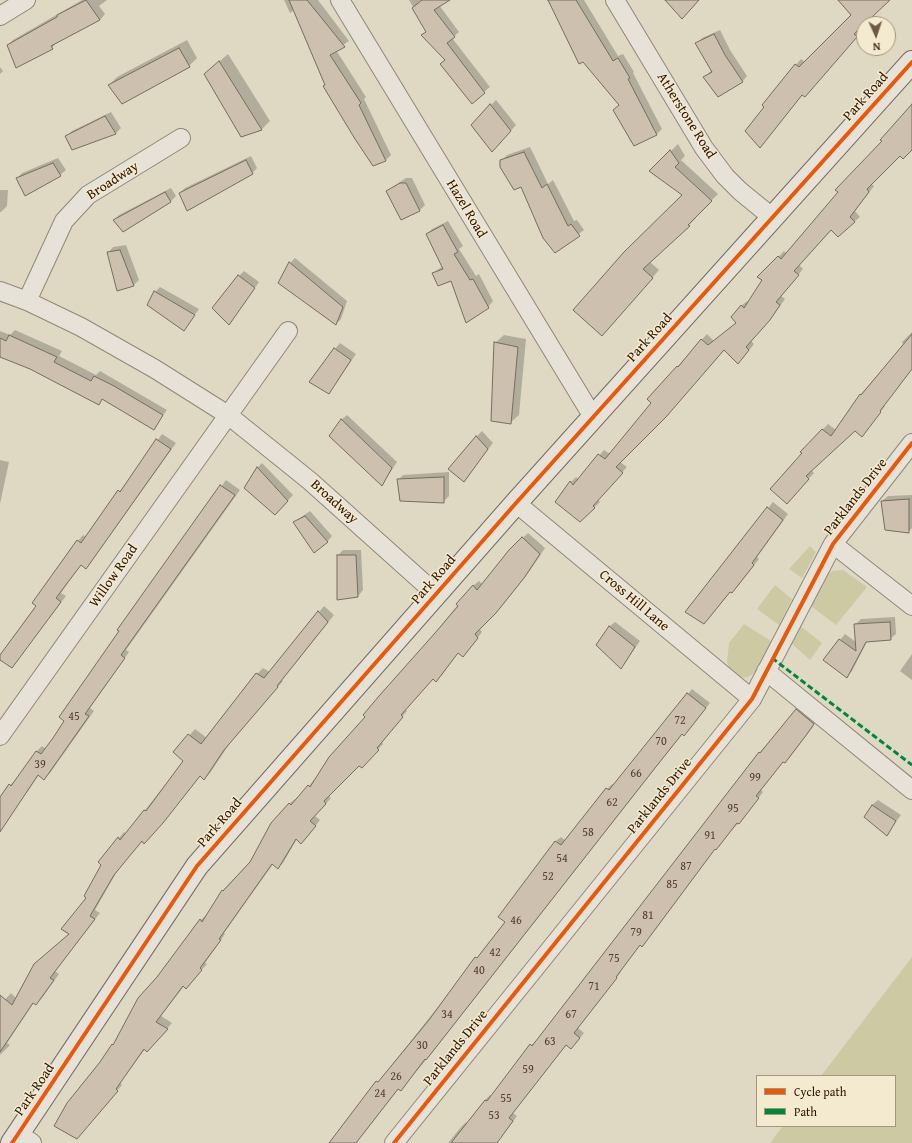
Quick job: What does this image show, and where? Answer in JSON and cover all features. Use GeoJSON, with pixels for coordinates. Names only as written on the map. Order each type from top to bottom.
{"type":"FeatureCollection","features":[{"type":"Feature","properties":{"kind":"street"},"geometry":{"type":"LineString","coordinates":[[0,16],[26,0]]}},
{"type":"Feature","properties":{"kind":"street","name":"Hazel Road"},"geometry":{"type":"LineString","coordinates":[[340,0],[593,417]]}},
{"type":"Feature","properties":{"kind":"street","name":"Atherstone Road"},"geometry":{"type":"LineString","coordinates":[[623,3],[704,148],[725,176],[740,191],[773,218]]}},
{"type":"Feature","properties":{"kind":"street","name":"Park Road"},"geometry":{"type":"LineString","coordinates":[[21,1140],[197,866],[516,503],[912,62]]}},
{"type":"Feature","properties":{"kind":"street","name":"Broadway"},"geometry":{"type":"LineString","coordinates":[[26,301],[64,221],[88,195],[181,138]]}},
{"type":"Feature","properties":{"kind":"street","name":"Broadway"},"geometry":{"type":"LineString","coordinates":[[0,291],[26,301],[81,327],[228,415],[310,481],[436,594]]}},
{"type":"Feature","properties":{"kind":"street"},"geometry":{"type":"LineString","coordinates":[[228,415],[288,331]]}},
{"type":"Feature","properties":{"kind":"street","name":"Willow Road"},"geometry":{"type":"LineString","coordinates":[[1,734],[228,415]]}},
{"type":"Feature","properties":{"kind":"street","name":"Parklands Drive"},"geometry":{"type":"LineString","coordinates":[[394,1143],[752,699],[833,544],[912,443]]}},
{"type":"Feature","properties":{"kind":"street","name":"Cross Hill Lane"},"geometry":{"type":"LineString","coordinates":[[516,503],[752,699]]}},
{"type":"Feature","properties":{"kind":"street"},"geometry":{"type":"LineString","coordinates":[[833,544],[912,606]]}},
{"type":"Feature","properties":{"kind":"street"},"geometry":{"type":"LineString","coordinates":[[766,671],[912,790]]}},
{"type":"Feature","properties":{"kind":"shaded area"},"geometry":{"type":"Polygon","coordinates":[[[810,546],[816,552],[802,578],[789,569],[810,546]]]}},
{"type":"Feature","properties":{"kind":"shaded area"},"geometry":{"type":"Polygon","coordinates":[[[843,570],[867,587],[836,625],[811,606],[811,600],[823,577],[832,571],[843,570]]]}},
{"type":"Feature","properties":{"kind":"shaded area"},"geometry":{"type":"Polygon","coordinates":[[[775,585],[792,599],[779,625],[757,609],[775,585]]]}},
{"type":"Feature","properties":{"kind":"shaded area"},"geometry":{"type":"Polygon","coordinates":[[[744,624],[771,641],[757,671],[748,677],[740,678],[729,670],[727,662],[729,643],[744,624]]]}},
{"type":"Feature","properties":{"kind":"shaded area"},"geometry":{"type":"Polygon","coordinates":[[[799,625],[822,643],[810,660],[791,643],[799,625]]]}},
{"type":"Feature","properties":{"kind":"shaded area"},"geometry":{"type":"Polygon","coordinates":[[[912,957],[912,1143],[770,1143],[782,1127],[896,1127],[896,1075],[822,1075],[912,957]]]}},
{"type":"Feature","properties":{"kind":"building"},"geometry":{"type":"Polygon","coordinates":[[[86,0],[100,20],[51,46],[53,49],[16,68],[7,45],[57,17],[57,15],[86,0]]]}},
{"type":"Feature","properties":{"kind":"building"},"geometry":{"type":"Polygon","coordinates":[[[289,0],[307,0],[345,47],[330,55],[361,103],[359,105],[386,161],[373,166],[323,86],[325,85],[289,0]]]}},
{"type":"Feature","properties":{"kind":"building"},"geometry":{"type":"Polygon","coordinates":[[[422,0],[450,0],[434,10],[455,37],[447,43],[485,93],[472,104],[440,64],[445,60],[421,35],[426,32],[412,8],[422,0]]]}},
{"type":"Feature","properties":{"kind":"building"},"geometry":{"type":"Polygon","coordinates":[[[548,0],[576,0],[613,61],[618,58],[630,78],[628,79],[657,135],[634,146],[613,110],[619,105],[583,62],[579,64],[548,0]]]}},
{"type":"Feature","properties":{"kind":"building"},"geometry":{"type":"Polygon","coordinates":[[[665,0],[699,0],[682,19],[665,0]]]}},
{"type":"Feature","properties":{"kind":"building"},"geometry":{"type":"Polygon","coordinates":[[[838,0],[890,0],[873,16],[856,16],[856,32],[854,34],[856,38],[805,97],[802,95],[760,148],[745,131],[764,107],[762,105],[795,64],[799,67],[851,15],[838,0]]]}},
{"type":"Feature","properties":{"kind":"building"},"geometry":{"type":"Polygon","coordinates":[[[714,34],[725,55],[743,82],[718,97],[703,77],[712,72],[695,43],[714,34]]]}},
{"type":"Feature","properties":{"kind":"building"},"geometry":{"type":"Polygon","coordinates":[[[179,48],[190,67],[122,104],[108,85],[179,48]]]}},
{"type":"Feature","properties":{"kind":"building"},"geometry":{"type":"Polygon","coordinates":[[[219,61],[262,130],[241,137],[204,74],[219,61]]]}},
{"type":"Feature","properties":{"kind":"building"},"geometry":{"type":"Polygon","coordinates":[[[490,104],[511,131],[492,152],[471,125],[490,104]]]}},
{"type":"Feature","properties":{"kind":"building"},"geometry":{"type":"Polygon","coordinates":[[[912,104],[912,150],[903,159],[900,156],[867,189],[869,192],[850,217],[855,222],[838,237],[831,230],[794,271],[799,275],[776,302],[780,305],[770,320],[746,347],[749,350],[738,364],[724,350],[666,417],[616,467],[623,473],[593,506],[595,508],[580,522],[555,502],[570,481],[573,485],[598,454],[605,459],[651,403],[647,399],[677,366],[678,367],[701,339],[708,345],[736,323],[731,317],[741,305],[744,308],[762,280],[757,277],[778,256],[781,259],[838,192],[835,190],[882,141],[880,140],[912,104]]]}},
{"type":"Feature","properties":{"kind":"building"},"geometry":{"type":"Polygon","coordinates":[[[105,116],[116,134],[72,150],[65,136],[105,116]]]}},
{"type":"Feature","properties":{"kind":"building"},"geometry":{"type":"Polygon","coordinates":[[[670,150],[679,163],[675,167],[712,201],[688,225],[690,226],[643,269],[653,278],[602,336],[573,310],[624,252],[682,195],[649,171],[670,150]]]}},
{"type":"Feature","properties":{"kind":"building"},"geometry":{"type":"Polygon","coordinates":[[[524,152],[542,188],[547,184],[568,226],[571,224],[580,236],[555,253],[543,238],[521,187],[514,190],[500,167],[500,160],[524,152]]]}},
{"type":"Feature","properties":{"kind":"building"},"geometry":{"type":"Polygon","coordinates":[[[246,160],[253,174],[187,211],[179,193],[246,160]]]}},
{"type":"Feature","properties":{"kind":"building"},"geometry":{"type":"Polygon","coordinates":[[[53,163],[61,176],[25,196],[16,178],[53,163]]]}},
{"type":"Feature","properties":{"kind":"building"},"geometry":{"type":"Polygon","coordinates":[[[400,183],[406,183],[420,211],[401,220],[386,191],[400,183]]]}},
{"type":"Feature","properties":{"kind":"building"},"geometry":{"type":"Polygon","coordinates":[[[165,192],[171,202],[123,232],[113,220],[165,192]]]}},
{"type":"Feature","properties":{"kind":"building"},"geometry":{"type":"Polygon","coordinates":[[[443,225],[458,252],[454,254],[470,280],[473,279],[489,308],[466,323],[451,281],[438,286],[432,273],[443,269],[426,234],[443,225]]]}},
{"type":"Feature","properties":{"kind":"building"},"geometry":{"type":"Polygon","coordinates":[[[120,250],[134,286],[117,291],[107,252],[120,250]]]}},
{"type":"Feature","properties":{"kind":"building"},"geometry":{"type":"Polygon","coordinates":[[[289,262],[343,307],[336,325],[278,283],[289,262]]]}},
{"type":"Feature","properties":{"kind":"building"},"geometry":{"type":"Polygon","coordinates":[[[238,275],[255,288],[229,325],[212,308],[238,275]]]}},
{"type":"Feature","properties":{"kind":"building"},"geometry":{"type":"Polygon","coordinates":[[[154,291],[195,315],[184,331],[147,305],[154,291]]]}},
{"type":"Feature","properties":{"kind":"building"},"geometry":{"type":"Polygon","coordinates":[[[912,334],[912,369],[880,411],[881,412],[862,437],[855,431],[806,476],[809,479],[787,504],[770,489],[802,453],[800,452],[822,429],[831,436],[860,394],[861,395],[912,334]]]}},
{"type":"Feature","properties":{"kind":"building"},"geometry":{"type":"Polygon","coordinates":[[[9,335],[57,357],[54,362],[91,381],[94,376],[163,415],[154,430],[102,399],[99,405],[30,369],[0,357],[0,338],[6,341],[9,335]]]}},
{"type":"Feature","properties":{"kind":"building"},"geometry":{"type":"Polygon","coordinates":[[[494,342],[518,347],[511,424],[491,421],[494,342]]]}},
{"type":"Feature","properties":{"kind":"building"},"geometry":{"type":"Polygon","coordinates":[[[334,348],[351,360],[329,394],[309,382],[334,348]]]}},
{"type":"Feature","properties":{"kind":"building"},"geometry":{"type":"Polygon","coordinates":[[[341,419],[392,468],[382,486],[329,436],[341,419]]]}},
{"type":"Feature","properties":{"kind":"building"},"geometry":{"type":"Polygon","coordinates":[[[476,436],[488,449],[464,482],[448,469],[476,436]]]}},
{"type":"Feature","properties":{"kind":"building"},"geometry":{"type":"Polygon","coordinates":[[[156,439],[171,449],[86,569],[81,565],[56,598],[61,602],[12,668],[0,660],[0,655],[36,606],[32,603],[77,540],[81,543],[118,490],[120,492],[156,439]]]}},
{"type":"Feature","properties":{"kind":"building"},"geometry":{"type":"Polygon","coordinates":[[[257,467],[288,501],[275,515],[244,488],[257,467]]]}},
{"type":"Feature","properties":{"kind":"building"},"geometry":{"type":"Polygon","coordinates":[[[444,477],[444,503],[400,501],[397,479],[444,477]]]}},
{"type":"Feature","properties":{"kind":"building"},"geometry":{"type":"Polygon","coordinates":[[[220,485],[235,495],[121,655],[125,658],[85,714],[89,716],[44,780],[38,775],[0,832],[0,797],[9,784],[11,786],[36,751],[41,754],[53,738],[64,721],[59,717],[119,631],[117,630],[220,485]]]}},
{"type":"Feature","properties":{"kind":"building"},"geometry":{"type":"Polygon","coordinates":[[[909,499],[909,533],[885,530],[881,501],[909,499]]]}},
{"type":"Feature","properties":{"kind":"building"},"geometry":{"type":"Polygon","coordinates":[[[767,507],[783,520],[752,563],[754,565],[732,593],[730,592],[704,624],[685,612],[767,507]]]}},
{"type":"Feature","properties":{"kind":"building"},"geometry":{"type":"Polygon","coordinates":[[[305,516],[328,542],[314,553],[293,522],[305,516]]]}},
{"type":"Feature","properties":{"kind":"building"},"geometry":{"type":"Polygon","coordinates":[[[522,537],[540,554],[524,578],[496,613],[475,634],[478,638],[463,657],[458,653],[436,682],[433,679],[401,715],[403,717],[377,748],[379,750],[362,768],[359,766],[324,801],[326,804],[310,821],[316,826],[301,844],[296,839],[278,869],[272,864],[219,939],[221,940],[200,968],[202,970],[186,989],[183,986],[156,1022],[168,1029],[147,1052],[144,1049],[116,1089],[118,1091],[77,1139],[54,1126],[67,1103],[100,1062],[112,1044],[113,1045],[138,998],[157,977],[200,919],[202,922],[222,890],[223,891],[250,862],[271,823],[289,803],[291,805],[308,785],[310,787],[329,757],[365,717],[363,715],[379,696],[458,606],[456,604],[473,585],[477,590],[509,550],[522,537]]]}},
{"type":"Feature","properties":{"kind":"building"},"geometry":{"type":"Polygon","coordinates":[[[337,555],[356,555],[358,597],[337,600],[337,555]]]}},
{"type":"Feature","properties":{"kind":"building"},"geometry":{"type":"Polygon","coordinates":[[[318,611],[328,622],[277,686],[278,687],[224,750],[204,780],[200,776],[163,823],[144,844],[142,841],[114,875],[90,916],[95,919],[50,978],[54,980],[36,1005],[33,1003],[0,1052],[0,995],[12,1005],[34,964],[69,934],[61,929],[86,898],[84,896],[101,865],[98,862],[118,837],[120,840],[144,810],[146,811],[183,761],[173,752],[188,734],[201,744],[256,673],[264,678],[318,611]]]}},
{"type":"Feature","properties":{"kind":"building"},"geometry":{"type":"Polygon","coordinates":[[[890,622],[891,640],[866,642],[847,678],[823,660],[839,639],[856,651],[854,624],[890,622]]]}},
{"type":"Feature","properties":{"kind":"building"},"geometry":{"type":"Polygon","coordinates":[[[609,626],[635,647],[621,669],[596,645],[609,626]]]}},
{"type":"Feature","properties":{"kind":"building"},"geometry":{"type":"Polygon","coordinates":[[[687,693],[706,708],[684,736],[682,734],[426,1060],[425,1059],[401,1091],[398,1089],[356,1143],[329,1143],[376,1081],[378,1082],[429,1020],[475,957],[477,958],[505,922],[498,917],[555,841],[561,845],[606,788],[609,790],[687,693]]]}},
{"type":"Feature","properties":{"kind":"building"},"geometry":{"type":"Polygon","coordinates":[[[796,709],[814,724],[785,763],[783,762],[756,796],[759,798],[739,824],[737,823],[716,850],[715,849],[642,947],[640,945],[616,977],[617,978],[574,1033],[580,1038],[571,1049],[566,1045],[509,1118],[513,1121],[497,1143],[451,1143],[485,1100],[487,1101],[530,1044],[532,1046],[759,752],[760,753],[796,709]]]}},
{"type":"Feature","properties":{"kind":"building"},"geometry":{"type":"Polygon","coordinates":[[[872,805],[896,821],[887,836],[864,817],[872,805]]]}},
{"type":"Feature","properties":{"kind":"marked path"},"geometry":{"type":"LineString","coordinates":[[772,658],[912,765]]}},
{"type":"Feature","properties":{"kind":"cycle path"},"geometry":{"type":"LineString","coordinates":[[12,1143],[197,866],[516,503],[912,62]]}},
{"type":"Feature","properties":{"kind":"cycle path"},"geometry":{"type":"LineString","coordinates":[[394,1143],[752,699],[833,544],[912,443]]}}]}
